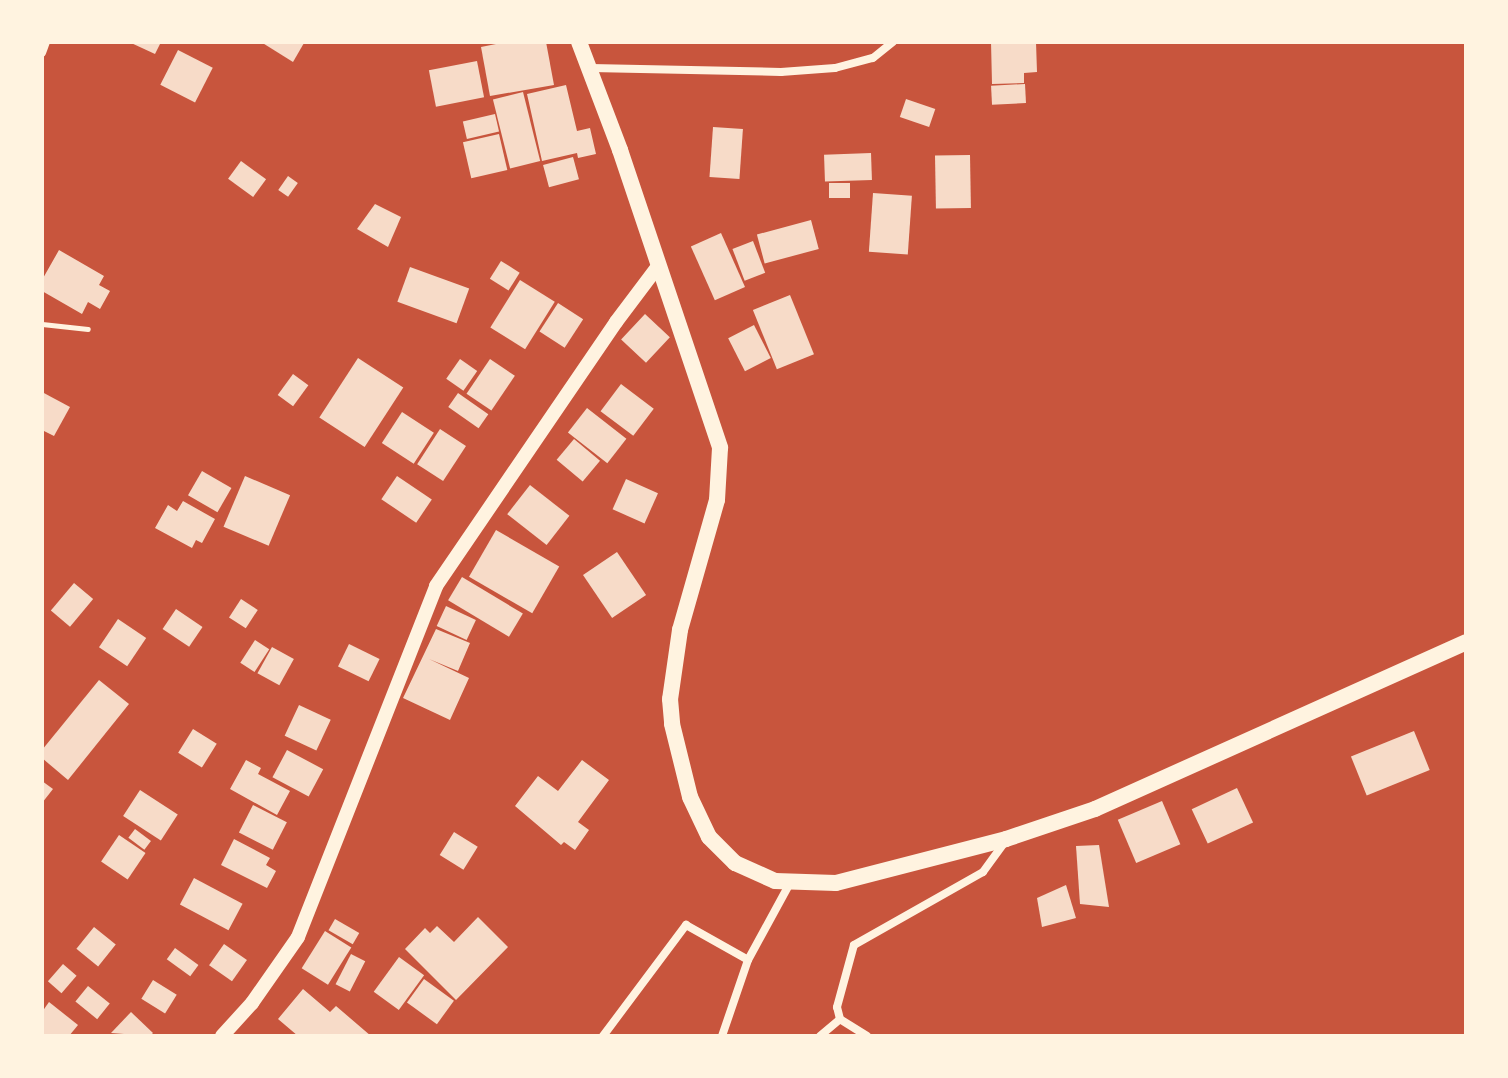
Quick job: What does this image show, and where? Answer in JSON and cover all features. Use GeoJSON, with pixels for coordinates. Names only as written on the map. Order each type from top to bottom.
{"type":"FeatureCollection","features":[{"type":"Feature","properties":{"kind":"main road"},"geometry":{"type":"LineString","coordinates":[[579,42],[591,68],[713,417],[721,460],[717,500],[674,659],[670,699],[690,797],[715,846],[746,869],[790,883],[836,883],[1006,839],[1107,804],[1466,642]]}},
{"type":"Feature","properties":{"kind":"main road"},"geometry":{"type":"LineString","coordinates":[[222,1036],[252,1003],[307,920],[436,586],[616,322],[659,265]]}},
{"type":"Feature","properties":{"kind":"street"},"geometry":{"type":"LineString","coordinates":[[42,53],[46,42]]}},
{"type":"Feature","properties":{"kind":"street"},"geometry":{"type":"LineString","coordinates":[[591,68],[781,72],[835,68],[873,58],[893,42]]}},
{"type":"Feature","properties":{"kind":"street"},"geometry":{"type":"LineString","coordinates":[[867,1036],[840,1019],[837,1007],[839,990],[854,945],[983,872],[1006,839]]}},
{"type":"Feature","properties":{"kind":"street"},"geometry":{"type":"LineString","coordinates":[[722,1036],[748,960],[790,883]]}},
{"type":"Feature","properties":{"kind":"street"},"geometry":{"type":"LineString","coordinates":[[603,1036],[686,925],[748,960]]}},
{"type":"Feature","properties":{"kind":"street"},"geometry":{"type":"LineString","coordinates":[[820,1036],[840,1019]]}},
{"type":"Feature","properties":{"kind":"lane"},"geometry":{"type":"LineString","coordinates":[[42,324],[88,329]]}},
{"type":"Feature","properties":{"kind":"building"},"geometry":{"type":"Polygon","coordinates":[[[129,42],[161,42],[155,54],[129,42]]]}},
{"type":"Feature","properties":{"kind":"building"},"geometry":{"type":"Polygon","coordinates":[[[261,42],[303,42],[304,43],[293,62],[261,42]]]}},
{"type":"Feature","properties":{"kind":"building"},"geometry":{"type":"Polygon","coordinates":[[[506,42],[546,42],[554,85],[490,96],[481,47],[506,42]]]}},
{"type":"Feature","properties":{"kind":"building"},"geometry":{"type":"Polygon","coordinates":[[[991,42],[1036,42],[1037,72],[1024,73],[1024,83],[992,84],[991,42]]]}},
{"type":"Feature","properties":{"kind":"building"},"geometry":{"type":"Polygon","coordinates":[[[178,50],[213,68],[195,102],[160,85],[178,50]]]}},
{"type":"Feature","properties":{"kind":"building"},"geometry":{"type":"Polygon","coordinates":[[[477,61],[484,97],[436,107],[429,70],[477,61]]]}},
{"type":"Feature","properties":{"kind":"building"},"geometry":{"type":"Polygon","coordinates":[[[1025,84],[1026,103],[992,105],[991,86],[1025,84]]]}},
{"type":"Feature","properties":{"kind":"building"},"geometry":{"type":"Polygon","coordinates":[[[566,85],[577,131],[590,128],[596,154],[578,158],[577,153],[542,161],[527,94],[566,85]]]}},
{"type":"Feature","properties":{"kind":"building"},"geometry":{"type":"Polygon","coordinates":[[[523,92],[540,161],[510,168],[493,99],[523,92]]]}},
{"type":"Feature","properties":{"kind":"building"},"geometry":{"type":"Polygon","coordinates":[[[906,99],[935,109],[929,127],[900,117],[906,99]]]}},
{"type":"Feature","properties":{"kind":"building"},"geometry":{"type":"Polygon","coordinates":[[[495,114],[499,132],[467,139],[463,121],[495,114]]]}},
{"type":"Feature","properties":{"kind":"building"},"geometry":{"type":"Polygon","coordinates":[[[713,127],[743,129],[739,179],[710,177],[713,127]]]}},
{"type":"Feature","properties":{"kind":"building"},"geometry":{"type":"Polygon","coordinates":[[[499,134],[507,170],[471,178],[463,142],[499,134]]]}},
{"type":"Feature","properties":{"kind":"building"},"geometry":{"type":"Polygon","coordinates":[[[871,153],[872,180],[825,182],[824,155],[871,153]]]}},
{"type":"Feature","properties":{"kind":"building"},"geometry":{"type":"Polygon","coordinates":[[[970,155],[971,208],[936,209],[935,156],[970,155]]]}},
{"type":"Feature","properties":{"kind":"building"},"geometry":{"type":"Polygon","coordinates":[[[573,157],[579,179],[549,187],[543,165],[573,157]]]}},
{"type":"Feature","properties":{"kind":"building"},"geometry":{"type":"Polygon","coordinates":[[[241,161],[266,179],[253,197],[228,179],[241,161]]]}},
{"type":"Feature","properties":{"kind":"building"},"geometry":{"type":"Polygon","coordinates":[[[288,176],[298,183],[288,197],[278,190],[288,176]]]}},
{"type":"Feature","properties":{"kind":"building"},"geometry":{"type":"Polygon","coordinates":[[[829,183],[850,183],[850,198],[829,198],[829,183]]]}},
{"type":"Feature","properties":{"kind":"building"},"geometry":{"type":"Polygon","coordinates":[[[873,193],[912,196],[908,255],[869,252],[873,193]]]}},
{"type":"Feature","properties":{"kind":"building"},"geometry":{"type":"Polygon","coordinates":[[[375,204],[401,217],[388,247],[357,229],[375,204]]]}},
{"type":"Feature","properties":{"kind":"building"},"geometry":{"type":"Polygon","coordinates":[[[811,220],[819,249],[765,263],[757,234],[811,220]]]}},
{"type":"Feature","properties":{"kind":"building"},"geometry":{"type":"Polygon","coordinates":[[[721,233],[745,287],[715,300],[691,246],[721,233]]]}},
{"type":"Feature","properties":{"kind":"building"},"geometry":{"type":"Polygon","coordinates":[[[753,241],[765,273],[745,281],[732,249],[753,241]]]}},
{"type":"Feature","properties":{"kind":"building"},"geometry":{"type":"Polygon","coordinates":[[[59,250],[104,276],[99,285],[110,291],[100,309],[88,302],[82,314],[42,291],[42,280],[59,250]]]}},
{"type":"Feature","properties":{"kind":"building"},"geometry":{"type":"Polygon","coordinates":[[[501,261],[520,273],[509,290],[490,279],[501,261]]]}},
{"type":"Feature","properties":{"kind":"building"},"geometry":{"type":"Polygon","coordinates":[[[410,267],[469,289],[457,323],[397,302],[410,267]]]}},
{"type":"Feature","properties":{"kind":"building"},"geometry":{"type":"Polygon","coordinates":[[[520,280],[555,302],[525,349],[490,327],[520,280]]]}},
{"type":"Feature","properties":{"kind":"building"},"geometry":{"type":"Polygon","coordinates":[[[790,295],[814,354],[777,369],[753,310],[790,295]]]}},
{"type":"Feature","properties":{"kind":"building"},"geometry":{"type":"Polygon","coordinates":[[[558,303],[583,319],[565,348],[539,332],[558,303]]]}},
{"type":"Feature","properties":{"kind":"building"},"geometry":{"type":"Polygon","coordinates":[[[645,314],[670,337],[646,363],[621,340],[645,314]]]}},
{"type":"Feature","properties":{"kind":"building"},"geometry":{"type":"Polygon","coordinates":[[[754,325],[771,358],[745,371],[728,338],[754,325]]]}},
{"type":"Feature","properties":{"kind":"building"},"geometry":{"type":"Polygon","coordinates":[[[358,358],[403,387],[365,447],[319,418],[358,358]]]}},
{"type":"Feature","properties":{"kind":"building"},"geometry":{"type":"Polygon","coordinates":[[[460,359],[477,371],[463,391],[446,379],[460,359]]]}},
{"type":"Feature","properties":{"kind":"building"},"geometry":{"type":"Polygon","coordinates":[[[490,359],[515,376],[491,411],[467,394],[490,359]]]}},
{"type":"Feature","properties":{"kind":"building"},"geometry":{"type":"Polygon","coordinates":[[[293,374],[308,385],[293,406],[278,395],[293,374]]]}},
{"type":"Feature","properties":{"kind":"building"},"geometry":{"type":"Polygon","coordinates":[[[621,384],[654,409],[633,436],[601,411],[621,384]]]}},
{"type":"Feature","properties":{"kind":"building"},"geometry":{"type":"Polygon","coordinates":[[[42,392],[70,407],[54,436],[42,430],[42,392]]]}},
{"type":"Feature","properties":{"kind":"building"},"geometry":{"type":"Polygon","coordinates":[[[458,393],[488,414],[479,428],[448,407],[458,393]]]}},
{"type":"Feature","properties":{"kind":"building"},"geometry":{"type":"Polygon","coordinates":[[[587,408],[626,439],[607,463],[568,432],[587,408]]]}},
{"type":"Feature","properties":{"kind":"building"},"geometry":{"type":"Polygon","coordinates":[[[402,412],[434,433],[414,464],[382,443],[402,412]]]}},
{"type":"Feature","properties":{"kind":"building"},"geometry":{"type":"Polygon","coordinates":[[[440,429],[466,446],[443,481],[417,464],[440,429]]]}},
{"type":"Feature","properties":{"kind":"building"},"geometry":{"type":"Polygon","coordinates":[[[574,439],[600,461],[583,482],[557,460],[574,439]]]}},
{"type":"Feature","properties":{"kind":"building"},"geometry":{"type":"Polygon","coordinates":[[[202,471],[231,488],[217,512],[188,495],[202,471]]]}},
{"type":"Feature","properties":{"kind":"building"},"geometry":{"type":"Polygon","coordinates":[[[245,476],[290,495],[269,546],[224,527],[245,476]]]}},
{"type":"Feature","properties":{"kind":"building"},"geometry":{"type":"Polygon","coordinates":[[[397,476],[432,499],[416,523],[381,499],[397,476]]]}},
{"type":"Feature","properties":{"kind":"building"},"geometry":{"type":"Polygon","coordinates":[[[626,479],[658,493],[645,523],[613,509],[626,479]]]}},
{"type":"Feature","properties":{"kind":"building"},"geometry":{"type":"Polygon","coordinates":[[[530,485],[569,516],[547,545],[507,514],[530,485]]]}},
{"type":"Feature","properties":{"kind":"building"},"geometry":{"type":"Polygon","coordinates":[[[183,501],[215,519],[202,543],[196,540],[192,548],[155,528],[168,505],[177,511],[183,501]]]}},
{"type":"Feature","properties":{"kind":"building"},"geometry":{"type":"Polygon","coordinates":[[[496,530],[559,566],[532,613],[469,577],[496,530]]]}},
{"type":"Feature","properties":{"kind":"building"},"geometry":{"type":"Polygon","coordinates":[[[617,552],[646,595],[612,618],[583,575],[617,552]]]}},
{"type":"Feature","properties":{"kind":"building"},"geometry":{"type":"Polygon","coordinates":[[[462,577],[523,614],[509,637],[448,600],[462,577]]]}},
{"type":"Feature","properties":{"kind":"building"},"geometry":{"type":"Polygon","coordinates":[[[74,583],[93,599],[70,627],[51,611],[74,583]]]}},
{"type":"Feature","properties":{"kind":"building"},"geometry":{"type":"Polygon","coordinates":[[[241,599],[258,610],[246,628],[229,617],[241,599]]]}},
{"type":"Feature","properties":{"kind":"building"},"geometry":{"type":"Polygon","coordinates":[[[446,606],[476,620],[467,640],[437,626],[446,606]]]}},
{"type":"Feature","properties":{"kind":"building"},"geometry":{"type":"Polygon","coordinates":[[[176,609],[203,627],[189,647],[163,629],[176,609]]]}},
{"type":"Feature","properties":{"kind":"building"},"geometry":{"type":"Polygon","coordinates":[[[118,619],[146,638],[127,666],[99,647],[118,619]]]}},
{"type":"Feature","properties":{"kind":"building"},"geometry":{"type":"Polygon","coordinates":[[[436,629],[470,643],[458,671],[429,659],[469,678],[450,720],[403,698],[436,629]]]}},
{"type":"Feature","properties":{"kind":"building"},"geometry":{"type":"Polygon","coordinates":[[[255,640],[269,649],[255,672],[240,663],[255,640]]]}},
{"type":"Feature","properties":{"kind":"building"},"geometry":{"type":"Polygon","coordinates":[[[349,644],[380,659],[369,681],[338,666],[349,644]]]}},
{"type":"Feature","properties":{"kind":"building"},"geometry":{"type":"Polygon","coordinates":[[[272,647],[294,659],[279,685],[257,673],[272,647]]]}},
{"type":"Feature","properties":{"kind":"building"},"geometry":{"type":"Polygon","coordinates":[[[99,680],[129,704],[68,780],[42,758],[42,750],[99,680]]]}},
{"type":"Feature","properties":{"kind":"building"},"geometry":{"type":"Polygon","coordinates":[[[299,705],[331,720],[316,751],[285,736],[299,705]]]}},
{"type":"Feature","properties":{"kind":"building"},"geometry":{"type":"Polygon","coordinates":[[[193,729],[217,744],[202,768],[178,753],[193,729]]]}},
{"type":"Feature","properties":{"kind":"building"},"geometry":{"type":"Polygon","coordinates":[[[1414,731],[1430,770],[1367,795],[1351,756],[1414,731]]]}},
{"type":"Feature","properties":{"kind":"building"},"geometry":{"type":"Polygon","coordinates":[[[287,750],[323,769],[309,797],[272,777],[287,750]]]}},
{"type":"Feature","properties":{"kind":"building"},"geometry":{"type":"Polygon","coordinates":[[[246,760],[261,768],[258,774],[290,791],[277,815],[230,789],[246,760]]]}},
{"type":"Feature","properties":{"kind":"building"},"geometry":{"type":"Polygon","coordinates":[[[582,760],[609,780],[578,822],[589,830],[575,850],[564,842],[561,845],[515,806],[538,776],[558,791],[582,760]]]}},
{"type":"Feature","properties":{"kind":"building"},"geometry":{"type":"Polygon","coordinates":[[[42,781],[53,789],[42,803],[42,781]]]}},
{"type":"Feature","properties":{"kind":"building"},"geometry":{"type":"Polygon","coordinates":[[[1237,788],[1253,822],[1208,844],[1192,809],[1237,788]]]}},
{"type":"Feature","properties":{"kind":"building"},"geometry":{"type":"Polygon","coordinates":[[[140,790],[178,815],[161,841],[123,816],[140,790]]]}},
{"type":"Feature","properties":{"kind":"building"},"geometry":{"type":"Polygon","coordinates":[[[1162,801],[1180,844],[1136,863],[1118,820],[1162,801]]]}},
{"type":"Feature","properties":{"kind":"building"},"geometry":{"type":"Polygon","coordinates":[[[253,805],[287,822],[273,850],[239,833],[253,805]]]}},
{"type":"Feature","properties":{"kind":"building"},"geometry":{"type":"Polygon","coordinates":[[[135,829],[151,841],[144,850],[128,838],[135,829]]]}},
{"type":"Feature","properties":{"kind":"building"},"geometry":{"type":"Polygon","coordinates":[[[454,832],[478,847],[463,870],[440,855],[454,832]]]}},
{"type":"Feature","properties":{"kind":"building"},"geometry":{"type":"Polygon","coordinates":[[[119,835],[146,853],[128,879],[101,862],[119,835]]]}},
{"type":"Feature","properties":{"kind":"building"},"geometry":{"type":"Polygon","coordinates":[[[234,839],[270,858],[266,865],[276,871],[267,888],[221,865],[234,839]]]}},
{"type":"Feature","properties":{"kind":"building"},"geometry":{"type":"Polygon","coordinates":[[[1099,845],[1109,907],[1080,904],[1076,846],[1099,845]]]}},
{"type":"Feature","properties":{"kind":"building"},"geometry":{"type":"Polygon","coordinates":[[[194,878],[243,904],[228,930],[180,904],[194,878]]]}},
{"type":"Feature","properties":{"kind":"building"},"geometry":{"type":"Polygon","coordinates":[[[1066,885],[1076,918],[1042,927],[1037,898],[1066,885]]]}},
{"type":"Feature","properties":{"kind":"building"},"geometry":{"type":"Polygon","coordinates":[[[478,917],[508,947],[456,1000],[405,949],[425,928],[430,933],[437,926],[454,942],[478,917]]]}},
{"type":"Feature","properties":{"kind":"building"},"geometry":{"type":"Polygon","coordinates":[[[335,919],[359,933],[353,944],[328,930],[335,919]]]}},
{"type":"Feature","properties":{"kind":"building"},"geometry":{"type":"Polygon","coordinates":[[[94,927],[116,945],[98,966],[76,949],[94,927]]]}},
{"type":"Feature","properties":{"kind":"building"},"geometry":{"type":"Polygon","coordinates":[[[325,931],[351,947],[328,985],[302,968],[325,931]]]}},
{"type":"Feature","properties":{"kind":"building"},"geometry":{"type":"Polygon","coordinates":[[[224,944],[247,960],[232,981],[209,965],[224,944]]]}},
{"type":"Feature","properties":{"kind":"building"},"geometry":{"type":"Polygon","coordinates":[[[175,948],[198,965],[190,976],[167,959],[175,948]]]}},
{"type":"Feature","properties":{"kind":"building"},"geometry":{"type":"Polygon","coordinates":[[[351,954],[365,961],[350,992],[336,984],[351,954]]]}},
{"type":"Feature","properties":{"kind":"building"},"geometry":{"type":"Polygon","coordinates":[[[399,957],[424,975],[399,1010],[374,992],[399,957]]]}},
{"type":"Feature","properties":{"kind":"building"},"geometry":{"type":"Polygon","coordinates":[[[63,964],[77,976],[61,993],[48,981],[63,964]]]}},
{"type":"Feature","properties":{"kind":"building"},"geometry":{"type":"Polygon","coordinates":[[[424,979],[454,1001],[437,1024],[407,1002],[424,979]]]}},
{"type":"Feature","properties":{"kind":"building"},"geometry":{"type":"Polygon","coordinates":[[[153,980],[177,995],[165,1013],[141,999],[153,980]]]}},
{"type":"Feature","properties":{"kind":"building"},"geometry":{"type":"Polygon","coordinates":[[[88,986],[110,1004],[97,1019],[75,1002],[88,986]]]}},
{"type":"Feature","properties":{"kind":"building"},"geometry":{"type":"Polygon","coordinates":[[[303,989],[330,1012],[336,1006],[371,1036],[298,1036],[278,1019],[303,989]]]}},
{"type":"Feature","properties":{"kind":"building"},"geometry":{"type":"Polygon","coordinates":[[[49,1002],[78,1025],[69,1036],[42,1036],[42,1012],[49,1002]]]}},
{"type":"Feature","properties":{"kind":"building"},"geometry":{"type":"Polygon","coordinates":[[[131,1012],[153,1033],[150,1036],[111,1033],[131,1012]]]}}]}
